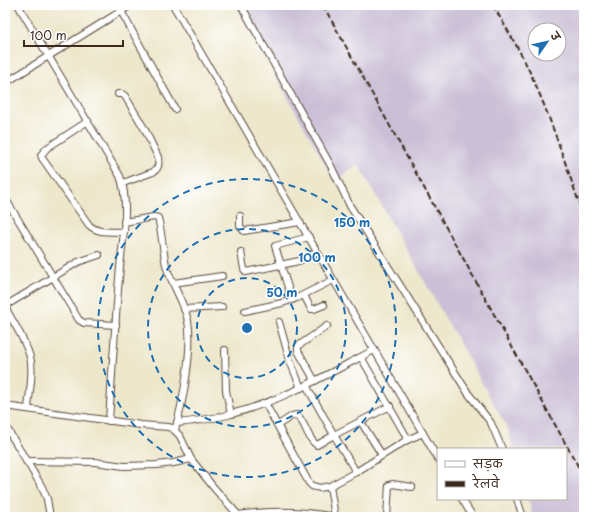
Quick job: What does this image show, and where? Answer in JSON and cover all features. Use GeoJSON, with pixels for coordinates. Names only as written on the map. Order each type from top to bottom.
{"type":"FeatureCollection","features":[{"type":"Feature","properties":{"kind":"street"},"geometry":{"type":"LineString","coordinates":[[18,5],[88,121],[123,183],[125,196],[124,222],[109,421]]}},
{"type":"Feature","properties":{"kind":"street"},"geometry":{"type":"LineString","coordinates":[[5,82],[131,5]]}},
{"type":"Feature","properties":{"kind":"street"},"geometry":{"type":"LineString","coordinates":[[173,5],[437,457]]}},
{"type":"Feature","properties":{"kind":"street"},"geometry":{"type":"LineString","coordinates":[[241,5],[331,166],[350,206],[464,387],[491,423],[502,448]]}},
{"type":"Feature","properties":{"kind":"street"},"geometry":{"type":"LineString","coordinates":[[121,11],[175,109]]}},
{"type":"Feature","properties":{"kind":"street"},"geometry":{"type":"LineString","coordinates":[[118,94],[122,94],[124,96],[144,128],[159,162],[157,169],[153,172],[123,183]]}},
{"type":"Feature","properties":{"kind":"street"},"geometry":{"type":"LineString","coordinates":[[88,121],[48,148],[41,155],[88,225],[93,230],[123,232]]}},
{"type":"Feature","properties":{"kind":"street"},"geometry":{"type":"LineString","coordinates":[[5,198],[79,320],[84,323],[116,325]]}},
{"type":"Feature","properties":{"kind":"street"},"geometry":{"type":"LineString","coordinates":[[240,216],[240,226],[244,231],[300,222]]}},
{"type":"Feature","properties":{"kind":"street"},"geometry":{"type":"LineString","coordinates":[[124,222],[154,217],[158,218],[166,265],[184,309],[189,327],[185,384],[175,430]]}},
{"type":"Feature","properties":{"kind":"street"},"geometry":{"type":"LineString","coordinates":[[292,300],[275,246],[309,237]]}},
{"type":"Feature","properties":{"kind":"street"},"geometry":{"type":"LineString","coordinates":[[241,252],[244,269],[246,272],[304,259],[317,252]]}},
{"type":"Feature","properties":{"kind":"street"},"geometry":{"type":"LineString","coordinates":[[28,409],[31,370],[30,357],[27,348],[5,306],[78,262],[99,255]]}},
{"type":"Feature","properties":{"kind":"street"},"geometry":{"type":"LineString","coordinates":[[173,283],[222,276]]}},
{"type":"Feature","properties":{"kind":"street"},"geometry":{"type":"LineString","coordinates":[[245,312],[292,300],[333,280]]}},
{"type":"Feature","properties":{"kind":"street"},"geometry":{"type":"LineString","coordinates":[[304,295],[311,309],[324,305]]}},
{"type":"Feature","properties":{"kind":"street"},"geometry":{"type":"LineString","coordinates":[[184,309],[222,307]]}},
{"type":"Feature","properties":{"kind":"street"},"geometry":{"type":"LineString","coordinates":[[279,322],[290,361],[303,386],[356,472]]}},
{"type":"Feature","properties":{"kind":"street"},"geometry":{"type":"LineString","coordinates":[[315,381],[298,351],[298,346],[327,326]]}},
{"type":"Feature","properties":{"kind":"street"},"geometry":{"type":"LineString","coordinates":[[225,350],[226,391],[231,414]]}},
{"type":"Feature","properties":{"kind":"street"},"geometry":{"type":"LineString","coordinates":[[177,423],[231,414],[266,403],[315,381],[374,350]]}},
{"type":"Feature","properties":{"kind":"street"},"geometry":{"type":"LineString","coordinates":[[361,357],[390,406],[407,440]]}},
{"type":"Feature","properties":{"kind":"street"},"geometry":{"type":"LineString","coordinates":[[266,403],[309,483],[312,486],[320,488],[330,486],[356,472],[407,440],[423,433]]}},
{"type":"Feature","properties":{"kind":"street"},"geometry":{"type":"LineString","coordinates":[[5,406],[109,421],[168,427],[175,430],[180,436],[191,459],[239,516],[261,512],[297,512],[335,517],[330,486]]}},
{"type":"Feature","properties":{"kind":"street"},"geometry":{"type":"LineString","coordinates":[[278,424],[292,416],[297,415],[317,445],[390,406]]}},
{"type":"Feature","properties":{"kind":"street"},"geometry":{"type":"LineString","coordinates":[[361,422],[382,455]]}},
{"type":"Feature","properties":{"kind":"street"},"geometry":{"type":"LineString","coordinates":[[5,425],[42,487],[47,499],[50,517]]}},
{"type":"Feature","properties":{"kind":"street"},"geometry":{"type":"LineString","coordinates":[[26,461],[95,462],[124,466],[150,466],[174,464],[191,459]]}},
{"type":"Feature","properties":{"kind":"street"},"geometry":{"type":"LineString","coordinates":[[387,517],[389,485],[392,484],[412,487]]}},
{"type":"Feature","properties":{"kind":"street"},"geometry":{"type":"LineString","coordinates":[[463,500],[473,517]]}},
{"type":"Feature","properties":{"kind":"street"},"geometry":{"type":"LineString","coordinates":[[517,500],[523,517]]}},
{"type":"Feature","properties":{"kind":"shaded area"},"geometry":{"type":"Polygon","coordinates":[[[236,5],[581,5],[584,17],[584,517],[533,517],[528,500],[567,500],[567,448],[513,448],[507,427],[358,164],[335,182],[236,5]]]}},
{"type":"Feature","properties":{"kind":"railway"},"geometry":{"type":"LineString","coordinates":[[323,5],[584,477]]}},
{"type":"Feature","properties":{"kind":"railway"},"geometry":{"type":"LineString","coordinates":[[493,5],[519,50],[535,84],[557,140],[584,217]]}}]}
